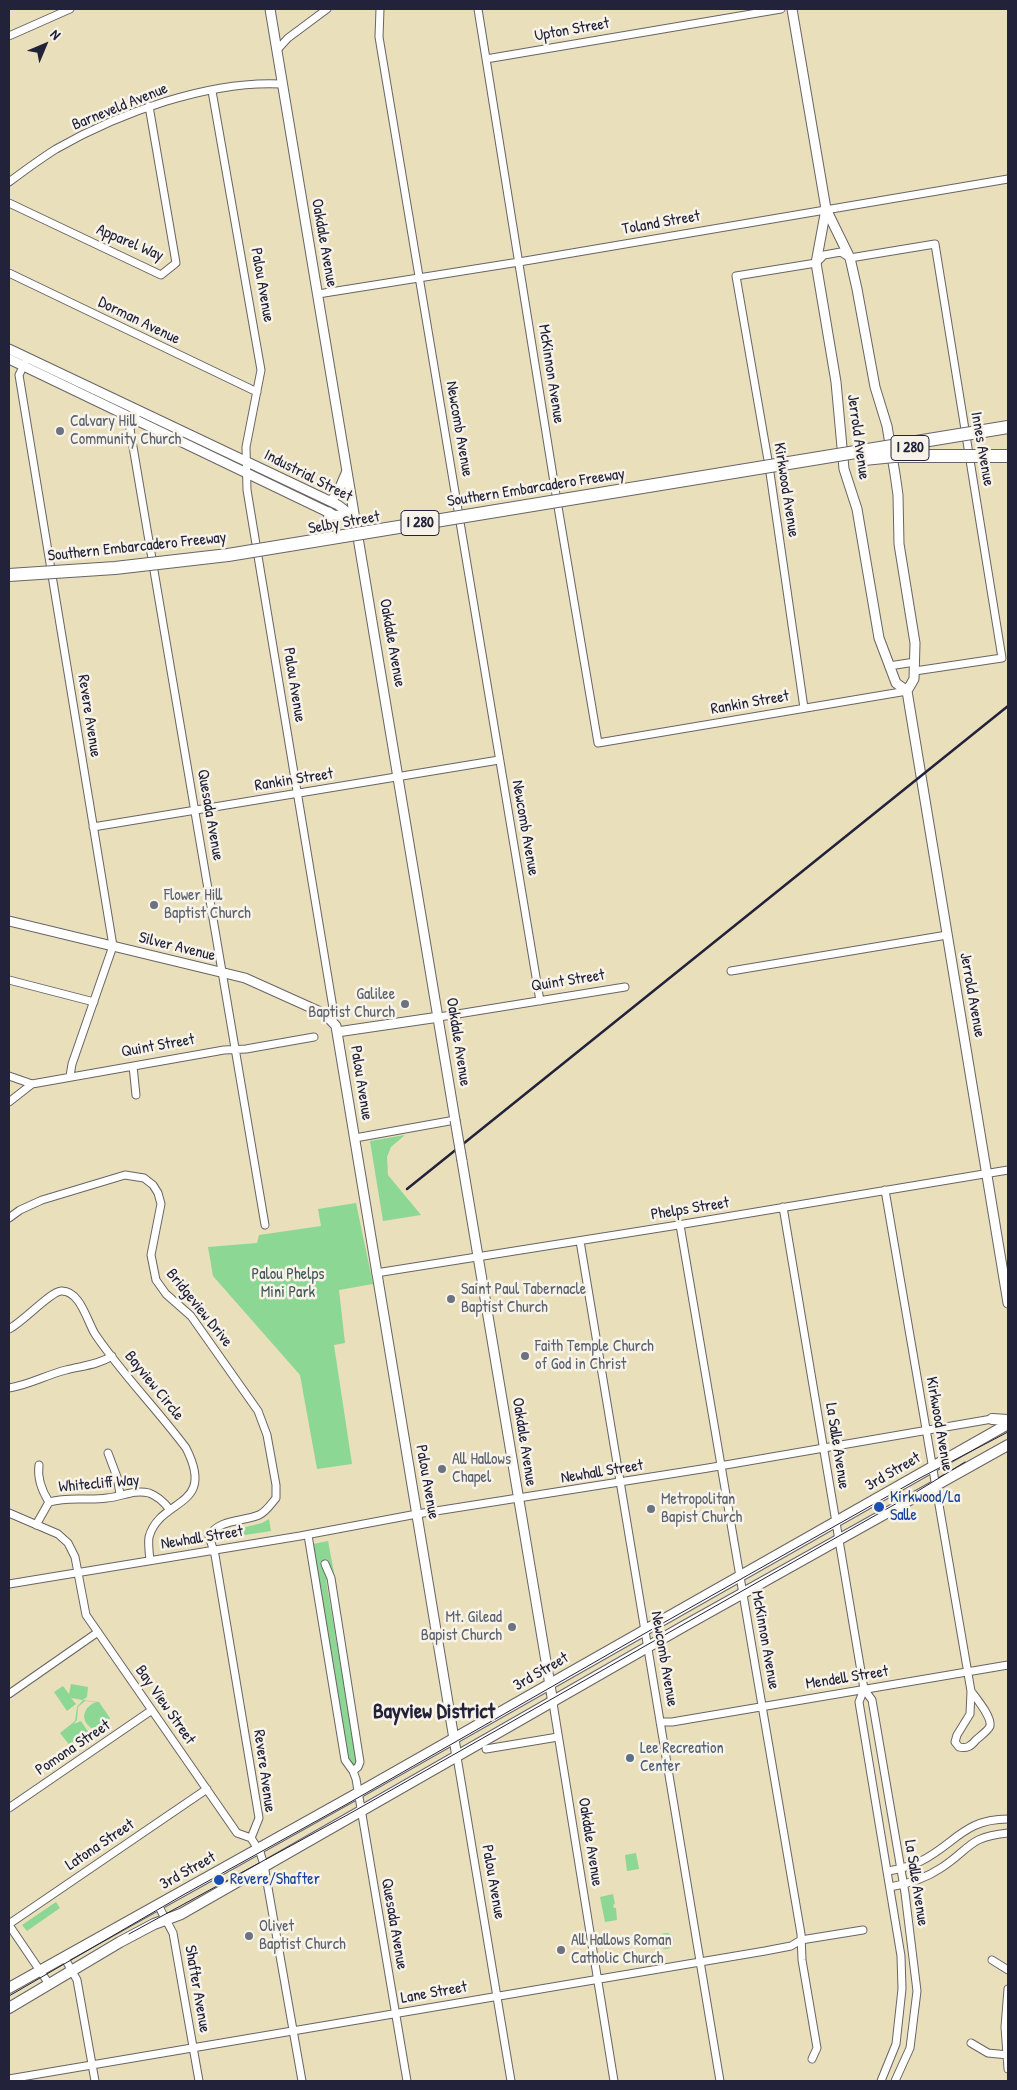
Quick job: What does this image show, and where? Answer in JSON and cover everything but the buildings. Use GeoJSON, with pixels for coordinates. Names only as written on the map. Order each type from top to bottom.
{"type":"FeatureCollection","features":[{"type":"Feature","properties":{"kind":"highway","name":"Southern Embarcadero Freeway"},"geometry":{"type":"LineString","coordinates":[[9,575],[115,568],[228,555],[1008,427]]}},
{"type":"Feature","properties":{"kind":"highway","name":"Southern Embarcadero Freeway"},"geometry":{"type":"LineString","coordinates":[[39,577],[115,573],[200,564],[937,443],[1008,436]]}},
{"type":"Feature","properties":{"kind":"highway"},"geometry":{"type":"LineString","coordinates":[[811,464],[894,456],[1008,456]]}},
{"type":"Feature","properties":{"kind":"main road"},"geometry":{"type":"LineString","coordinates":[[992,1419],[1008,1422]]}},
{"type":"Feature","properties":{"kind":"main road","name":"3rd Street"},"geometry":{"type":"LineString","coordinates":[[9,1988],[836,1523],[1008,1422]]}},
{"type":"Feature","properties":{"kind":"main road","name":"3rd Street"},"geometry":{"type":"LineString","coordinates":[[9,2008],[72,1969],[120,1942],[181,1914],[647,1647],[935,1484],[1008,1445]]}},
{"type":"Feature","properties":{"kind":"street"},"geometry":{"type":"LineString","coordinates":[[9,36],[70,9]]}},
{"type":"Feature","properties":{"kind":"street","name":"Oakdale Avenue"},"geometry":{"type":"LineString","coordinates":[[270,9],[359,534],[614,2081]]}},
{"type":"Feature","properties":{"kind":"street"},"geometry":{"type":"LineString","coordinates":[[277,50],[288,38],[327,9]]}},
{"type":"Feature","properties":{"kind":"street","name":"Newcomb Avenue"},"geometry":{"type":"LineString","coordinates":[[380,9],[379,37],[540,1001]]}},
{"type":"Feature","properties":{"kind":"street","name":"McKinnon Avenue"},"geometry":{"type":"LineString","coordinates":[[478,9],[598,743]]}},
{"type":"Feature","properties":{"kind":"street","name":"Upton Street"},"geometry":{"type":"LineString","coordinates":[[486,59],[781,9]]}},
{"type":"Feature","properties":{"kind":"street","name":"Jerrold Avenue"},"geometry":{"type":"LineString","coordinates":[[792,9],[826,208],[850,258],[875,388],[890,446],[898,495],[899,544],[915,643],[914,679],[906,691]]}},
{"type":"Feature","properties":{"kind":"street","name":"Barneveld Avenue"},"geometry":{"type":"LineString","coordinates":[[9,182],[56,150],[103,126],[150,106],[212,91],[266,83],[282,84]]}},
{"type":"Feature","properties":{"kind":"street","name":"Palou Avenue"},"geometry":{"type":"LineString","coordinates":[[212,91],[261,370],[246,447],[245,472],[296,794],[333,1008],[331,1020],[337,1032],[355,1138],[511,2081]]}},
{"type":"Feature","properties":{"kind":"street","name":"Apparel Way"},"geometry":{"type":"LineString","coordinates":[[9,203],[162,275],[176,264],[150,106]]}},
{"type":"Feature","properties":{"kind":"street","name":"Toland Street"},"geometry":{"type":"LineString","coordinates":[[318,294],[520,262],[826,208],[1008,179]]}},
{"type":"Feature","properties":{"kind":"street","name":"Jerrold Avenue"},"geometry":{"type":"LineString","coordinates":[[826,208],[816,263],[836,382],[846,479],[857,510],[879,638],[896,683],[906,691],[1008,1303]]}},
{"type":"Feature","properties":{"kind":"street","name":"Innes Avenue"},"geometry":{"type":"LineString","coordinates":[[850,258],[935,244],[983,536],[1002,658],[915,667]]}},
{"type":"Feature","properties":{"kind":"street"},"geometry":{"type":"LineString","coordinates":[[816,263],[824,254],[841,252],[850,258]]}},
{"type":"Feature","properties":{"kind":"street","name":"Kirkwood Avenue"},"geometry":{"type":"LineString","coordinates":[[804,708],[769,466],[736,276],[816,263]]}},
{"type":"Feature","properties":{"kind":"street","name":"Dorman Avenue"},"geometry":{"type":"LineString","coordinates":[[9,274],[257,392]]}},
{"type":"Feature","properties":{"kind":"street","name":"Industrial Street"},"geometry":{"type":"LineString","coordinates":[[9,349],[26,362],[137,415],[245,472],[329,512],[355,518]]}},
{"type":"Feature","properties":{"kind":"street","name":"Industrial Street"},"geometry":{"type":"LineString","coordinates":[[9,359],[26,362]]}},
{"type":"Feature","properties":{"kind":"street","name":"Revere Avenue"},"geometry":{"type":"LineString","coordinates":[[26,362],[19,375],[113,946],[72,1064],[70,1076]]}},
{"type":"Feature","properties":{"kind":"street","name":"Industrial Street"},"geometry":{"type":"LineString","coordinates":[[137,415],[245,461],[331,501],[355,518]]}},
{"type":"Feature","properties":{"kind":"street","name":"Quesada Avenue"},"geometry":{"type":"LineString","coordinates":[[137,415],[130,429],[151,556],[155,566],[265,1225]]}},
{"type":"Feature","properties":{"kind":"street"},"geometry":{"type":"LineString","coordinates":[[780,465],[1008,427]]}},
{"type":"Feature","properties":{"kind":"street","name":"Selby Street"},"geometry":{"type":"LineString","coordinates":[[52,574],[155,566],[257,551],[557,500],[756,469]]}},
{"type":"Feature","properties":{"kind":"street"},"geometry":{"type":"LineString","coordinates":[[331,501],[338,492],[348,470]]}},
{"type":"Feature","properties":{"kind":"street"},"geometry":{"type":"LineString","coordinates":[[320,540],[328,528],[329,512]]}},
{"type":"Feature","properties":{"kind":"street"},"geometry":{"type":"LineString","coordinates":[[889,666],[915,667]]}},
{"type":"Feature","properties":{"kind":"street","name":"Rankin Street"},"geometry":{"type":"LineString","coordinates":[[598,743],[906,691]]}},
{"type":"Feature","properties":{"kind":"street","name":"Rankin Street"},"geometry":{"type":"LineString","coordinates":[[93,827],[499,760]]}},
{"type":"Feature","properties":{"kind":"street","name":"Silver Avenue"},"geometry":{"type":"LineString","coordinates":[[9,921],[245,978],[318,1010],[331,1020]]}},
{"type":"Feature","properties":{"kind":"street"},"geometry":{"type":"LineString","coordinates":[[731,971],[947,935]]}},
{"type":"Feature","properties":{"kind":"street"},"geometry":{"type":"LineString","coordinates":[[9,980],[94,1002]]}},
{"type":"Feature","properties":{"kind":"street","name":"Quint Street"},"geometry":{"type":"LineString","coordinates":[[337,1032],[439,1018],[625,987]]}},
{"type":"Feature","properties":{"kind":"street","name":"Quint Street"},"geometry":{"type":"LineString","coordinates":[[32,1084],[70,1076],[314,1037]]}},
{"type":"Feature","properties":{"kind":"street"},"geometry":{"type":"LineString","coordinates":[[133,1066],[136,1095]]}},
{"type":"Feature","properties":{"kind":"street"},"geometry":{"type":"LineString","coordinates":[[9,1076],[32,1084]]}},
{"type":"Feature","properties":{"kind":"street"},"geometry":{"type":"LineString","coordinates":[[9,1102],[32,1084]]}},
{"type":"Feature","properties":{"kind":"street"},"geometry":{"type":"LineString","coordinates":[[355,1138],[455,1120]]}},
{"type":"Feature","properties":{"kind":"street","name":"Phelps Street"},"geometry":{"type":"LineString","coordinates":[[376,1273],[680,1225],[1008,1170]]}},
{"type":"Feature","properties":{"kind":"street","name":"Bridgeview Drive"},"geometry":{"type":"LineString","coordinates":[[9,1218],[20,1210],[42,1200],[126,1175],[144,1178],[158,1193],[161,1204],[160,1216],[151,1255],[156,1280],[166,1294],[191,1316],[258,1410],[267,1435],[276,1485],[276,1498],[260,1514],[213,1529],[209,1536],[214,1550]]}},
{"type":"Feature","properties":{"kind":"street","name":"Kirkwood Avenue"},"geometry":{"type":"LineString","coordinates":[[885,1190],[971,1691],[970,1714],[957,1735],[955,1742],[959,1747],[966,1748],[971,1746],[989,1727],[990,1723],[989,1717],[971,1691]]}},
{"type":"Feature","properties":{"kind":"street","name":"La Salle Avenue"},"geometry":{"type":"LineString","coordinates":[[784,1207],[864,1689],[872,1700],[901,1869],[917,1991],[910,2048],[895,2081]]}},
{"type":"Feature","properties":{"kind":"street","name":"McKinnon Avenue"},"geometry":{"type":"LineString","coordinates":[[680,1225],[801,1940],[802,1960],[817,2048],[812,2059]]}},
{"type":"Feature","properties":{"kind":"street","name":"Newcomb Avenue"},"geometry":{"type":"LineString","coordinates":[[580,1241],[720,2081]]}},
{"type":"Feature","properties":{"kind":"street","name":"Bayview Circle"},"geometry":{"type":"LineString","coordinates":[[9,1329],[28,1317],[52,1295],[62,1291],[76,1297],[92,1329],[178,1437],[192,1460],[195,1474],[192,1489],[184,1500],[170,1510],[152,1531],[149,1538],[150,1560]]}},
{"type":"Feature","properties":{"kind":"street"},"geometry":{"type":"LineString","coordinates":[[9,1388],[64,1370],[104,1361],[112,1356]]}},
{"type":"Feature","properties":{"kind":"street","name":"Newhall Street"},"geometry":{"type":"LineString","coordinates":[[9,1584],[78,1574],[150,1560],[308,1535],[417,1514],[721,1466],[992,1419]]}},
{"type":"Feature","properties":{"kind":"street"},"geometry":{"type":"LineString","coordinates":[[108,1453],[117,1477],[120,1494]]}},
{"type":"Feature","properties":{"kind":"street"},"geometry":{"type":"LineString","coordinates":[[39,1465],[38,1473],[41,1485],[49,1502]]}},
{"type":"Feature","properties":{"kind":"street","name":"Whitecliff Way"},"geometry":{"type":"LineString","coordinates":[[36,1525],[49,1502],[60,1499],[78,1497],[108,1498],[134,1492],[151,1494],[158,1497],[170,1510]]}},
{"type":"Feature","properties":{"kind":"street"},"geometry":{"type":"LineString","coordinates":[[9,1513],[58,1534],[68,1543],[75,1556],[78,1574]]}},
{"type":"Feature","properties":{"kind":"street","name":"Quesada Avenue"},"geometry":{"type":"LineString","coordinates":[[308,1535],[345,1760],[353,1771],[358,1793],[406,2081]]}},
{"type":"Feature","properties":{"kind":"street","name":"Revere Avenue"},"geometry":{"type":"LineString","coordinates":[[214,1550],[259,1818],[251,1838]]}},
{"type":"Feature","properties":{"kind":"street","name":"Quesada Avenue"},"geometry":{"type":"LineString","coordinates":[[325,1564],[330,1578],[360,1762],[353,1771]]}},
{"type":"Feature","properties":{"kind":"street","name":"Bay View Street"},"geometry":{"type":"LineString","coordinates":[[78,1574],[86,1615],[237,1832],[251,1838]]}},
{"type":"Feature","properties":{"kind":"street"},"geometry":{"type":"LineString","coordinates":[[9,1694],[98,1632]]}},
{"type":"Feature","properties":{"kind":"street","name":"Mendell Street"},"geometry":{"type":"LineString","coordinates":[[660,1722],[672,1722],[1008,1665]]}},
{"type":"Feature","properties":{"kind":"street","name":"La Salle Avenue"},"geometry":{"type":"LineString","coordinates":[[864,1689],[859,1702],[901,1956],[902,1989],[896,2044],[881,2081]]}},
{"type":"Feature","properties":{"kind":"street","name":"Pomona Street"},"geometry":{"type":"LineString","coordinates":[[9,1808],[152,1710]]}},
{"type":"Feature","properties":{"kind":"street"},"geometry":{"type":"LineString","coordinates":[[486,1749],[558,1737]]}},
{"type":"Feature","properties":{"kind":"street","name":"Latona Street"},"geometry":{"type":"LineString","coordinates":[[9,1924],[207,1789]]}},
{"type":"Feature","properties":{"kind":"street"},"geometry":{"type":"LineString","coordinates":[[888,1871],[901,1869],[922,1860],[974,1825],[1008,1819]]}},
{"type":"Feature","properties":{"kind":"street"},"geometry":{"type":"LineString","coordinates":[[890,1887],[932,1874],[944,1867],[968,1845],[980,1838],[1008,1834]]}},
{"type":"Feature","properties":{"kind":"street"},"geometry":{"type":"LineString","coordinates":[[251,1838],[258,1849],[264,1866],[302,2081]]}},
{"type":"Feature","properties":{"kind":"street","name":"Shafter Avenue"},"geometry":{"type":"LineString","coordinates":[[158,1905],[173,1933],[199,2081]]}},
{"type":"Feature","properties":{"kind":"street"},"geometry":{"type":"LineString","coordinates":[[9,1924],[49,1984]]}},
{"type":"Feature","properties":{"kind":"street","name":"Lane Street"},"geometry":{"type":"LineString","coordinates":[[9,2079],[700,1962],[791,1946],[801,1940],[863,1930]]}},
{"type":"Feature","properties":{"kind":"street"},"geometry":{"type":"LineString","coordinates":[[64,1957],[79,1985],[95,2081]]}},
{"type":"Feature","properties":{"kind":"street"},"geometry":{"type":"LineString","coordinates":[[992,1960],[1008,1970]]}},
{"type":"Feature","properties":{"kind":"street"},"geometry":{"type":"LineString","coordinates":[[1008,1989],[1005,2027],[1008,2069]]}},
{"type":"Feature","properties":{"kind":"street"},"geometry":{"type":"LineString","coordinates":[[971,2043],[988,2053],[1008,2055]]}},
{"type":"Feature","properties":{"kind":"green space"},"geometry":{"type":"Polygon","coordinates":[[[405,1135],[391,1147],[387,1157],[388,1175],[421,1215],[383,1221],[370,1141],[405,1135]]]}},
{"type":"Feature","properties":{"kind":"green space","name":"Palou Phelps Mini Park"},"geometry":{"type":"Polygon","coordinates":[[[356,1203],[373,1284],[339,1290],[345,1343],[334,1345],[352,1464],[317,1469],[300,1375],[213,1276],[208,1247],[257,1243],[259,1235],[321,1226],[318,1209],[356,1203]]]}},
{"type":"Feature","properties":{"kind":"green space"},"geometry":{"type":"Polygon","coordinates":[[[269,1519],[271,1531],[219,1539],[217,1537],[218,1534],[262,1523],[269,1519]]]}},
{"type":"Feature","properties":{"kind":"green space"},"geometry":{"type":"Polygon","coordinates":[[[328,1541],[335,1578],[326,1580],[357,1761],[354,1765],[349,1762],[313,1544],[328,1541]]]}},
{"type":"Feature","properties":{"kind":"green space"},"geometry":{"type":"Polygon","coordinates":[[[71,1684],[88,1687],[87,1697],[83,1700],[71,1698],[76,1704],[67,1711],[54,1692],[63,1686],[69,1694],[71,1684]]]}},
{"type":"Feature","properties":{"kind":"green space"},"geometry":{"type":"Polygon","coordinates":[[[83,1700],[99,1702],[110,1718],[71,1747],[60,1733],[75,1721],[77,1707],[83,1700]],[[85,1701],[78,1707],[77,1720],[74,1724],[81,1721],[89,1733],[108,1719],[93,1729],[86,1722],[84,1714],[88,1707],[96,1702],[85,1701]]]}},
{"type":"Feature","properties":{"kind":"green space"},"geometry":{"type":"Polygon","coordinates":[[[636,1853],[639,1869],[627,1871],[625,1855],[636,1853]]]}},
{"type":"Feature","properties":{"kind":"green space"},"geometry":{"type":"Polygon","coordinates":[[[613,1894],[615,1904],[613,1905],[616,1908],[617,1920],[605,1922],[600,1897],[613,1894]]]}},
{"type":"Feature","properties":{"kind":"green space"},"geometry":{"type":"Polygon","coordinates":[[[56,1902],[60,1908],[27,1931],[22,1925],[56,1902]]]}},
{"type":"Feature","properties":{"kind":"green space"},"geometry":{"type":"Polygon","coordinates":[[[666,1933],[672,1935],[674,1941],[672,1947],[666,1949],[660,1947],[658,1941],[660,1935],[666,1933]]]}},
{"type":"Feature","properties":{"kind":"tram line"},"geometry":{"type":"LineString","coordinates":[[9,1996],[183,1895],[347,1804],[656,1627],[920,1478],[1008,1432]]}},
{"type":"Feature","properties":{"kind":"tram line"},"geometry":{"type":"LineString","coordinates":[[129,1934],[349,1814],[913,1494],[965,1462]]}},
{"type":"Feature","properties":{"kind":"railway"},"geometry":{"type":"LineString","coordinates":[[407,1189],[1008,706]]}},
{"type":"Feature","properties":{"kind":"place","name":"Calvary Hill Community Church"},"geometry":{"type":"Point","coordinates":[60,431]}},
{"type":"Feature","properties":{"kind":"place","name":"Flower Hill Baptist Church"},"geometry":{"type":"Point","coordinates":[154,905]}},
{"type":"Feature","properties":{"kind":"place","name":"Galilee Baptist Church"},"geometry":{"type":"Point","coordinates":[405,1004]}},
{"type":"Feature","properties":{"kind":"place","name":"Saint Paul Tabernacle Baptist Church"},"geometry":{"type":"Point","coordinates":[451,1299]}},
{"type":"Feature","properties":{"kind":"place","name":"Faith Temple Church of God in Christ"},"geometry":{"type":"Point","coordinates":[525,1356]}},
{"type":"Feature","properties":{"kind":"place","name":"All Hallows Chapel"},"geometry":{"type":"Point","coordinates":[442,1469]}},
{"type":"Feature","properties":{"kind":"place","name":"Kirkwood/La Salle"},"geometry":{"type":"Point","coordinates":[879,1507]}},
{"type":"Feature","properties":{"kind":"place","name":"Metropolitan Bapist Church"},"geometry":{"type":"Point","coordinates":[651,1509]}},
{"type":"Feature","properties":{"kind":"place","name":"Mt. Gilead Bapist Church"},"geometry":{"type":"Point","coordinates":[512,1627]}},
{"type":"Feature","properties":{"kind":"place","name":"Lee Recreation Center"},"geometry":{"type":"Point","coordinates":[630,1758]}},
{"type":"Feature","properties":{"kind":"place","name":"Revere/Shafter"},"geometry":{"type":"Point","coordinates":[219,1880]}},
{"type":"Feature","properties":{"kind":"place","name":"Olivet Baptist Church"},"geometry":{"type":"Point","coordinates":[249,1936]}},
{"type":"Feature","properties":{"kind":"place","name":"All Hallows Roman Catholic Church"},"geometry":{"type":"Point","coordinates":[561,1950]}},
{"type":"Feature","properties":{"kind":"district","name":"Bayview District"},"geometry":{"type":"Point","coordinates":[434,1712]}}]}
